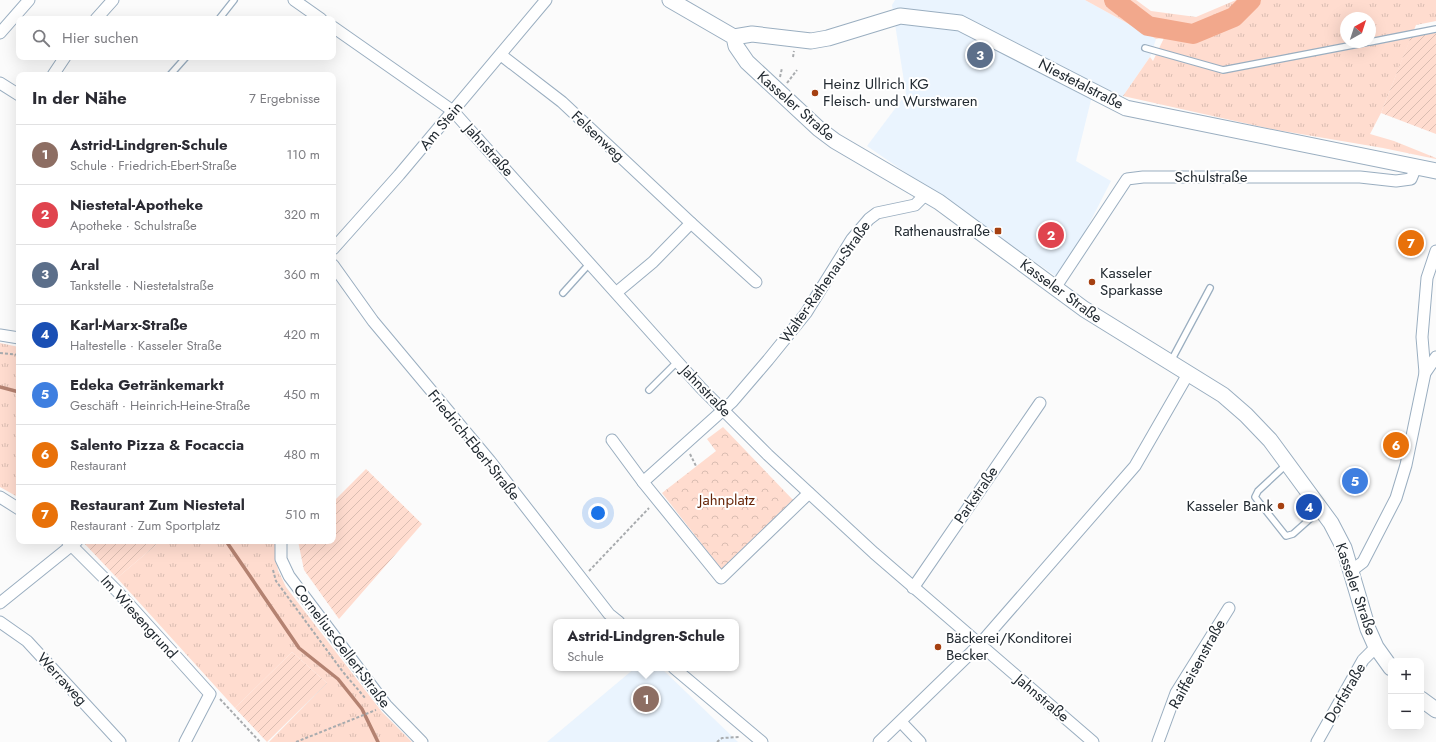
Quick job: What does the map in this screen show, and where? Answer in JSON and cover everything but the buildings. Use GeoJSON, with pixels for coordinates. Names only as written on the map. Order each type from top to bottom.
{"type":"FeatureCollection","features":[{"type":"Feature","properties":{"kind":"main road"},"geometry":{"type":"LineString","coordinates":[[670,0],[734,37]]}},
{"type":"Feature","properties":{"kind":"main road","name":"Niestetalstraße"},"geometry":{"type":"LineString","coordinates":[[734,37],[752,34],[811,41],[828,38],[900,16],[960,23],[1126,108],[1436,171]]}},
{"type":"Feature","properties":{"kind":"main road","name":"Kasseler Straße"},"geometry":{"type":"LineString","coordinates":[[734,37],[736,46],[747,62],[819,129],[835,141],[926,194],[996,243],[1084,309],[1223,395],[1246,415],[1270,440],[1331,523],[1344,548],[1368,629],[1376,646],[1388,664]]}},
{"type":"Feature","properties":{"kind":"main road"},"geometry":{"type":"LineString","coordinates":[[1424,701],[1436,710]]}},
{"type":"Feature","properties":{"kind":"street"},"geometry":{"type":"LineString","coordinates":[[0,33],[30,0]]}},
{"type":"Feature","properties":{"kind":"street"},"geometry":{"type":"LineString","coordinates":[[99,16],[113,0]]}},
{"type":"Feature","properties":{"kind":"street"},"geometry":{"type":"LineString","coordinates":[[294,0],[317,16]]}},
{"type":"Feature","properties":{"kind":"street","name":"Am Stein"},"geometry":{"type":"LineString","coordinates":[[336,246],[453,111],[546,0]]}},
{"type":"Feature","properties":{"kind":"street","name":"Jahnstraße"},"geometry":{"type":"LineString","coordinates":[[336,29],[453,111],[722,409],[809,493],[913,588],[1093,742]]}},
{"type":"Feature","properties":{"kind":"street","name":"Felsenweg"},"geometry":{"type":"LineString","coordinates":[[500,55],[562,102],[756,282]]}},
{"type":"Feature","properties":{"kind":"street"},"geometry":{"type":"LineString","coordinates":[[55,72],[63,60]]}},
{"type":"Feature","properties":{"kind":"street"},"geometry":{"type":"LineString","coordinates":[[0,83],[16,93]]}},
{"type":"Feature","properties":{"kind":"street","name":"Schulstraße"},"geometry":{"type":"LineString","coordinates":[[1055,288],[1127,179],[1143,177],[1360,177],[1396,181],[1411,179],[1416,167]]}},
{"type":"Feature","properties":{"kind":"street","name":"Walter-Rathenau-Straße"},"geometry":{"type":"LineString","coordinates":[[722,409],[732,402],[806,313],[852,239],[869,219],[877,213],[914,205],[926,194]]}},
{"type":"Feature","properties":{"kind":"street"},"geometry":{"type":"LineString","coordinates":[[617,292],[653,262],[691,223]]}},
{"type":"Feature","properties":{"kind":"street"},"geometry":{"type":"LineString","coordinates":[[1351,570],[1363,562],[1396,498],[1406,465],[1425,372],[1422,337],[1427,278],[1436,251]]}},
{"type":"Feature","properties":{"kind":"street","name":"Friedrich-Ebert-Straße"},"geometry":{"type":"LineString","coordinates":[[336,269],[373,321],[490,461],[581,579],[609,614],[615,619]]}},
{"type":"Feature","properties":{"kind":"street"},"geometry":{"type":"LineString","coordinates":[[0,335],[16,338]]}},
{"type":"Feature","properties":{"kind":"street"},"geometry":{"type":"LineString","coordinates":[[1425,372],[1436,357]]}},
{"type":"Feature","properties":{"kind":"street"},"geometry":{"type":"LineString","coordinates":[[879,742],[980,645],[1135,466],[1188,374]]}},
{"type":"Feature","properties":{"kind":"street","name":"Parkstraße"},"geometry":{"type":"LineString","coordinates":[[913,588],[1040,403]]}},
{"type":"Feature","properties":{"kind":"street"},"geometry":{"type":"LineString","coordinates":[[643,482],[722,409]]}},
{"type":"Feature","properties":{"kind":"street"},"geometry":{"type":"LineString","coordinates":[[612,440],[657,500],[721,578],[809,493]]}},
{"type":"Feature","properties":{"kind":"street"},"geometry":{"type":"LineString","coordinates":[[0,497],[16,507]]}},
{"type":"Feature","properties":{"kind":"street"},"geometry":{"type":"LineString","coordinates":[[0,603],[71,544]]}},
{"type":"Feature","properties":{"kind":"street","name":"Im Wiesengrund"},"geometry":{"type":"LineString","coordinates":[[73,544],[210,694]]}},
{"type":"Feature","properties":{"kind":"street","name":"Cornelius-Gellert-Straße"},"geometry":{"type":"LineString","coordinates":[[281,544],[281,559],[289,576],[386,705],[422,742]]}},
{"type":"Feature","properties":{"kind":"street","name":"Raiffeisenstraße"},"geometry":{"type":"LineString","coordinates":[[1158,742],[1176,693],[1229,608]]}},
{"type":"Feature","properties":{"kind":"street","name":"Werraweg"},"geometry":{"type":"LineString","coordinates":[[0,622],[27,642],[120,742]]}},
{"type":"Feature","properties":{"kind":"street","name":"Dorfstraße"},"geometry":{"type":"LineString","coordinates":[[1317,742],[1363,660],[1376,646]]}},
{"type":"Feature","properties":{"kind":"street"},"geometry":{"type":"LineString","coordinates":[[678,671],[759,739]]}},
{"type":"Feature","properties":{"kind":"street"},"geometry":{"type":"LineString","coordinates":[[186,742],[210,694]]}},
{"type":"Feature","properties":{"kind":"street"},"geometry":{"type":"LineString","coordinates":[[901,722],[920,742]]}},
{"type":"Feature","properties":{"kind":"lane"},"geometry":{"type":"LineString","coordinates":[[221,16],[234,0]]}},
{"type":"Feature","properties":{"kind":"lane"},"geometry":{"type":"LineString","coordinates":[[1376,41],[1436,29]]}},
{"type":"Feature","properties":{"kind":"lane"},"geometry":{"type":"LineString","coordinates":[[1145,48],[1223,70],[1340,48]]}},
{"type":"Feature","properties":{"kind":"lane"},"geometry":{"type":"LineString","coordinates":[[173,72],[183,60]]}},
{"type":"Feature","properties":{"kind":"lane"},"geometry":{"type":"LineString","coordinates":[[563,293],[590,262]]}},
{"type":"Feature","properties":{"kind":"lane"},"geometry":{"type":"LineString","coordinates":[[1170,363],[1210,288]]}},
{"type":"Feature","properties":{"kind":"lane"},"geometry":{"type":"LineString","coordinates":[[650,390],[678,361]]}},
{"type":"Feature","properties":{"kind":"lane"},"geometry":{"type":"LineString","coordinates":[[1287,464],[1258,491],[1255,497],[1286,536],[1293,534],[1321,509]]}},
{"type":"Feature","properties":{"kind":"path"},"geometry":{"type":"LineString","coordinates":[[793,57],[794,53]]}},
{"type":"Feature","properties":{"kind":"path"},"geometry":{"type":"LineString","coordinates":[[781,73],[782,68]]}},
{"type":"Feature","properties":{"kind":"path"},"geometry":{"type":"LineString","coordinates":[[788,83],[797,70]]}},
{"type":"Feature","properties":{"kind":"path"},"geometry":{"type":"LineString","coordinates":[[0,353],[16,355]]}},
{"type":"Feature","properties":{"kind":"path"},"geometry":{"type":"LineString","coordinates":[[689,451],[696,466]]}},
{"type":"Feature","properties":{"kind":"path"},"geometry":{"type":"LineString","coordinates":[[581,579],[657,500]]}},
{"type":"Feature","properties":{"kind":"path"},"geometry":{"type":"LineString","coordinates":[[210,694],[220,698],[260,742]]}},
{"type":"Feature","properties":{"kind":"path"},"geometry":{"type":"LineString","coordinates":[[296,742],[371,713]]}},
{"type":"Feature","properties":{"kind":"path"},"geometry":{"type":"LineString","coordinates":[[717,742],[722,738],[759,739]]}},
{"type":"Feature","properties":{"kind":"shaded area"},"geometry":{"type":"Polygon","coordinates":[[[895,0],[1085,0],[1156,39],[1150,57],[1123,96],[1091,100],[1076,161],[1111,181],[1086,230],[1057,277],[867,146],[906,94],[892,5],[895,0]]]}},
{"type":"Feature","properties":{"kind":"shaded area"},"geometry":{"type":"Polygon","coordinates":[[[631,671],[664,671],[738,742],[547,742],[631,671]]]}},
{"type":"Feature","properties":{"kind":"green space"},"geometry":{"type":"Polygon","coordinates":[[[1085,0],[1136,0],[1151,11],[1196,17],[1236,0],[1436,0],[1436,21],[1416,25],[1381,113],[1370,134],[1394,141],[1436,159],[1383,148],[1271,129],[1123,96],[1150,57],[1153,61],[1164,38],[1156,39],[1085,0]]]}},
{"type":"Feature","properties":{"kind":"green space"},"geometry":{"type":"Polygon","coordinates":[[[1436,29],[1436,134],[1381,113],[1412,34],[1436,29]]]}},
{"type":"Feature","properties":{"kind":"green space"},"geometry":{"type":"Polygon","coordinates":[[[0,343],[16,346],[16,496],[0,487],[0,343]]]}},
{"type":"Feature","properties":{"kind":"green space","name":"Jahnplatz"},"geometry":{"type":"Polygon","coordinates":[[[723,427],[794,501],[722,570],[662,493],[716,451],[707,439],[723,427]]]}},
{"type":"Feature","properties":{"kind":"green space"},"geometry":{"type":"Polygon","coordinates":[[[366,469],[422,524],[339,619],[304,570],[299,544],[336,544],[336,499],[366,469]]]}},
{"type":"Feature","properties":{"kind":"green space"},"geometry":{"type":"Polygon","coordinates":[[[85,544],[156,544],[156,545],[117,578],[85,544]]]}},
{"type":"Feature","properties":{"kind":"green space"},"geometry":{"type":"Polygon","coordinates":[[[275,544],[278,570],[286,587],[382,712],[412,742],[269,742],[327,683],[292,652],[235,708],[117,578],[156,545],[275,544]]]}},
{"type":"Feature","properties":{"kind":"green space"},"geometry":{"type":"Polygon","coordinates":[[[292,652],[327,683],[267,742],[235,708],[292,652]]]}},
{"type":"Feature","properties":{"kind":"waterway"},"geometry":{"type":"LineString","coordinates":[[1114,0],[1148,26],[1193,34],[1234,17],[1251,0]]}},
{"type":"Feature","properties":{"kind":"waterway"},"geometry":{"type":"LineString","coordinates":[[0,387],[16,391]]}},
{"type":"Feature","properties":{"kind":"waterway"},"geometry":{"type":"LineString","coordinates":[[228,544],[299,648],[338,679],[362,709],[378,742]]}},
{"type":"Feature","properties":{"kind":"place","name":"Aral"},"geometry":{"type":"Point","coordinates":[980,55]}},
{"type":"Feature","properties":{"kind":"place","name":"Heinz Ullrich KG Fleisch- und Wurstwaren"},"geometry":{"type":"Point","coordinates":[815,93]}},
{"type":"Feature","properties":{"kind":"place","name":"Rathenaustraße"},"geometry":{"type":"Point","coordinates":[998,231]}},
{"type":"Feature","properties":{"kind":"place","name":"Niestetal-Apotheke"},"geometry":{"type":"Point","coordinates":[1051,235]}},
{"type":"Feature","properties":{"kind":"place","name":"Restaurant Zum Niestetal"},"geometry":{"type":"Point","coordinates":[1411,243]}},
{"type":"Feature","properties":{"kind":"place","name":"Kasseler Sparkasse"},"geometry":{"type":"Point","coordinates":[1092,282]}},
{"type":"Feature","properties":{"kind":"place","name":"Salento Pizza & Focaccia"},"geometry":{"type":"Point","coordinates":[1396,445]}},
{"type":"Feature","properties":{"kind":"place","name":"Edeka Getränkemarkt"},"geometry":{"type":"Point","coordinates":[1355,481]}},
{"type":"Feature","properties":{"kind":"place","name":"Kasseler Bank"},"geometry":{"type":"Point","coordinates":[1281,506]}},
{"type":"Feature","properties":{"kind":"place","name":"Karl-Marx-Straße"},"geometry":{"type":"Point","coordinates":[1309,507]}},
{"type":"Feature","properties":{"kind":"place","name":"Bäckerei/Konditorei Becker"},"geometry":{"type":"Point","coordinates":[938,647]}},
{"type":"Feature","properties":{"kind":"place","name":"Astrid-Lindgren-Schule"},"geometry":{"type":"Point","coordinates":[646,699]}}]}
